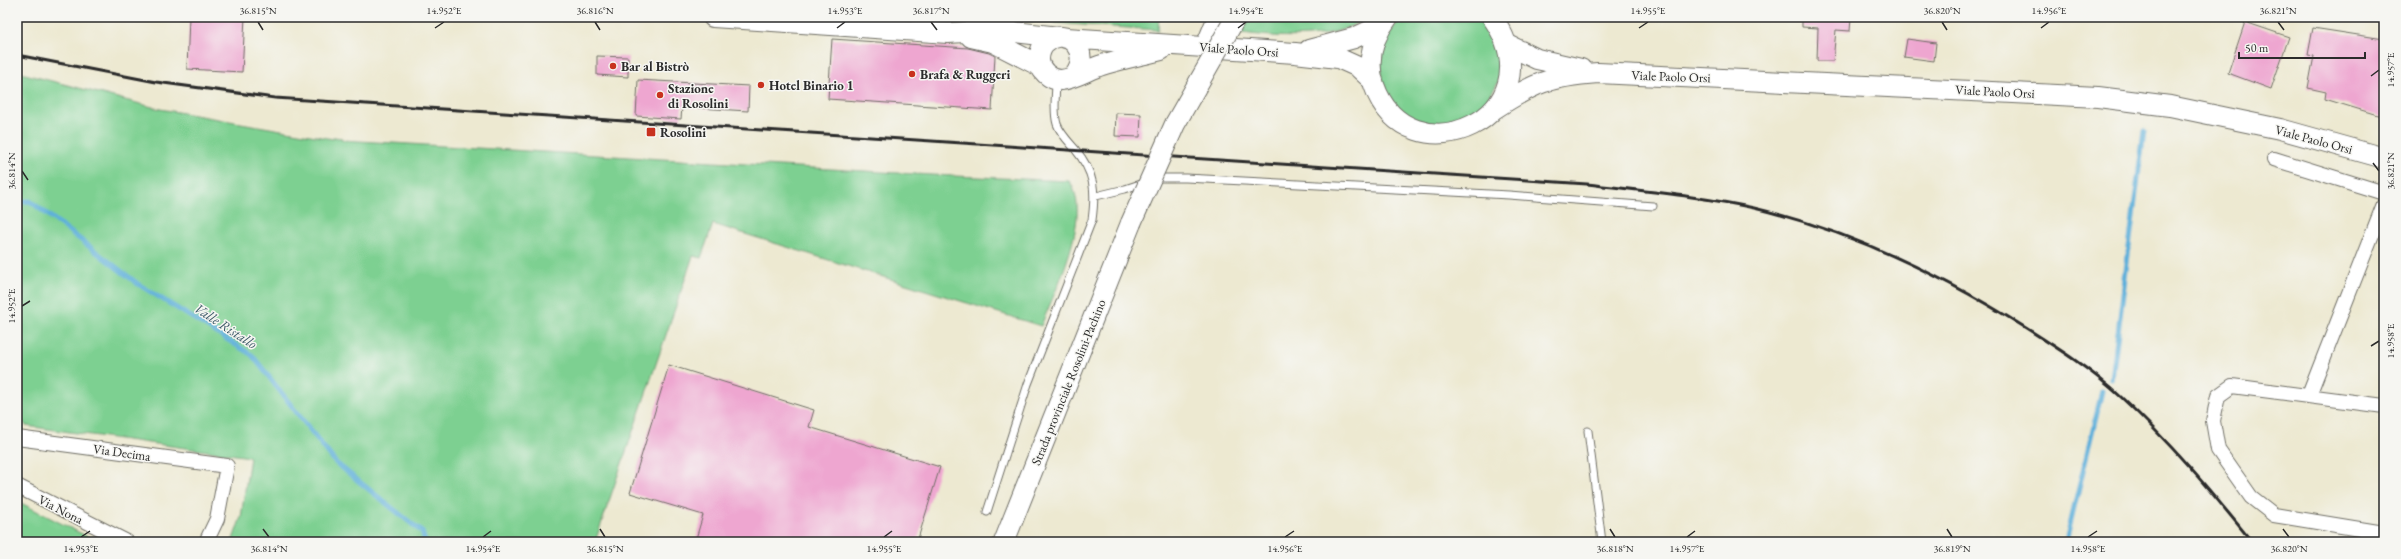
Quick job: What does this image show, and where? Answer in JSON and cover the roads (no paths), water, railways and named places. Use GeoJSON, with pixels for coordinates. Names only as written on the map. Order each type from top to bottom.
{"type":"FeatureCollection","features":[{"type":"Feature","properties":{"kind":"main road"},"geometry":{"type":"LineString","coordinates":[[714,17],[948,33],[993,42],[1040,66],[1050,77],[1065,77],[1102,65],[1183,45]]}},
{"type":"Feature","properties":{"kind":"main road"},"geometry":{"type":"LineString","coordinates":[[1206,46],[1218,17]]}},
{"type":"Feature","properties":{"kind":"main road","name":"Strada provinciale Rosolini-Pachino"},"geometry":{"type":"LineString","coordinates":[[1004,542],[1131,223],[1175,124],[1236,17]]}},
{"type":"Feature","properties":{"kind":"main road"},"geometry":{"type":"LineString","coordinates":[[1295,53],[1354,38],[1385,21]]}},
{"type":"Feature","properties":{"kind":"main road"},"geometry":{"type":"LineString","coordinates":[[1385,21],[1372,52],[1373,82],[1380,99],[1392,114],[1408,125],[1426,132],[1444,134],[1463,130],[1480,122],[1501,100],[1509,79],[1510,62],[1501,28]]}},
{"type":"Feature","properties":{"kind":"main road"},"geometry":{"type":"LineString","coordinates":[[1501,28],[1537,59],[1598,73]]}},
{"type":"Feature","properties":{"kind":"main road","name":"Viale Paolo Orsi"},"geometry":{"type":"LineString","coordinates":[[948,33],[997,30],[1062,38],[1206,46],[1295,53],[1338,58],[1358,67],[1373,82]]}},
{"type":"Feature","properties":{"kind":"main road"},"geometry":{"type":"LineString","coordinates":[[1040,66],[1039,59],[1042,47],[1047,42],[1062,38],[1077,45],[1082,57],[1081,64],[1065,77]]}},
{"type":"Feature","properties":{"kind":"main road"},"geometry":{"type":"LineString","coordinates":[[1494,109],[1530,86],[1562,76],[1598,73]]}},
{"type":"Feature","properties":{"kind":"main road","name":"Viale Paolo Orsi"},"geometry":{"type":"LineString","coordinates":[[1598,73],[1961,89],[2098,97],[2170,106],[2273,128],[2384,158]]}},
{"type":"Feature","properties":{"kind":"street"},"geometry":{"type":"LineString","coordinates":[[2274,159],[2384,193]]}},
{"type":"Feature","properties":{"kind":"street"},"geometry":{"type":"LineString","coordinates":[[2309,396],[2384,204]]}},
{"type":"Feature","properties":{"kind":"street"},"geometry":{"type":"LineString","coordinates":[[2384,406],[2232,386],[2218,396],[2213,421],[2218,450],[2251,497],[2274,515],[2384,533]]}},
{"type":"Feature","properties":{"kind":"street","name":"Via Decima"},"geometry":{"type":"LineString","coordinates":[[17,438],[227,466],[217,519],[206,542]]}},
{"type":"Feature","properties":{"kind":"street","name":"Via Nona"},"geometry":{"type":"LineString","coordinates":[[17,486],[127,542]]}},
{"type":"Feature","properties":{"kind":"lane"},"geometry":{"type":"LineString","coordinates":[[987,512],[1028,384],[1092,220],[1096,196],[1094,181],[1088,168],[1057,125],[1055,108],[1065,77]]}},
{"type":"Feature","properties":{"kind":"lane"},"geometry":{"type":"LineString","coordinates":[[1096,196],[1125,189],[1158,178],[1186,178],[1509,194],[1653,206]]}},
{"type":"Feature","properties":{"kind":"lane"},"geometry":{"type":"LineString","coordinates":[[1588,431],[1602,542]]}},
{"type":"Feature","properties":{"kind":"waterway"},"geometry":{"type":"LineString","coordinates":[[2112,379],[2144,131]]}},
{"type":"Feature","properties":{"kind":"waterway","name":"Valle Ristallo"},"geometry":{"type":"LineString","coordinates":[[17,202],[30,201],[138,284],[252,355],[336,463],[422,532],[425,542]]}},
{"type":"Feature","properties":{"kind":"waterway"},"geometry":{"type":"LineString","coordinates":[[2066,542],[2102,391]]}},
{"type":"Feature","properties":{"kind":"railway"},"geometry":{"type":"LineString","coordinates":[[17,55],[156,82],[275,98],[1587,184],[1692,197],[1754,208],[1826,229],[1895,257],[1962,290],[2063,352],[2110,387],[2156,431],[2205,485],[2252,542]]}},
{"type":"Feature","properties":{"kind":"place","name":"Bar al Bistrò"},"geometry":{"type":"Point","coordinates":[613,66]}},
{"type":"Feature","properties":{"kind":"place","name":"Brafa & Ruggeri"},"geometry":{"type":"Point","coordinates":[912,74]}},
{"type":"Feature","properties":{"kind":"place","name":"Hotel Binario 1"},"geometry":{"type":"Point","coordinates":[761,85]}},
{"type":"Feature","properties":{"kind":"place","name":"Stazione di Rosolini"},"geometry":{"type":"Point","coordinates":[660,95]}},
{"type":"Feature","properties":{"kind":"place","name":"Rosolini"},"geometry":{"type":"Point","coordinates":[651,132]}}]}
